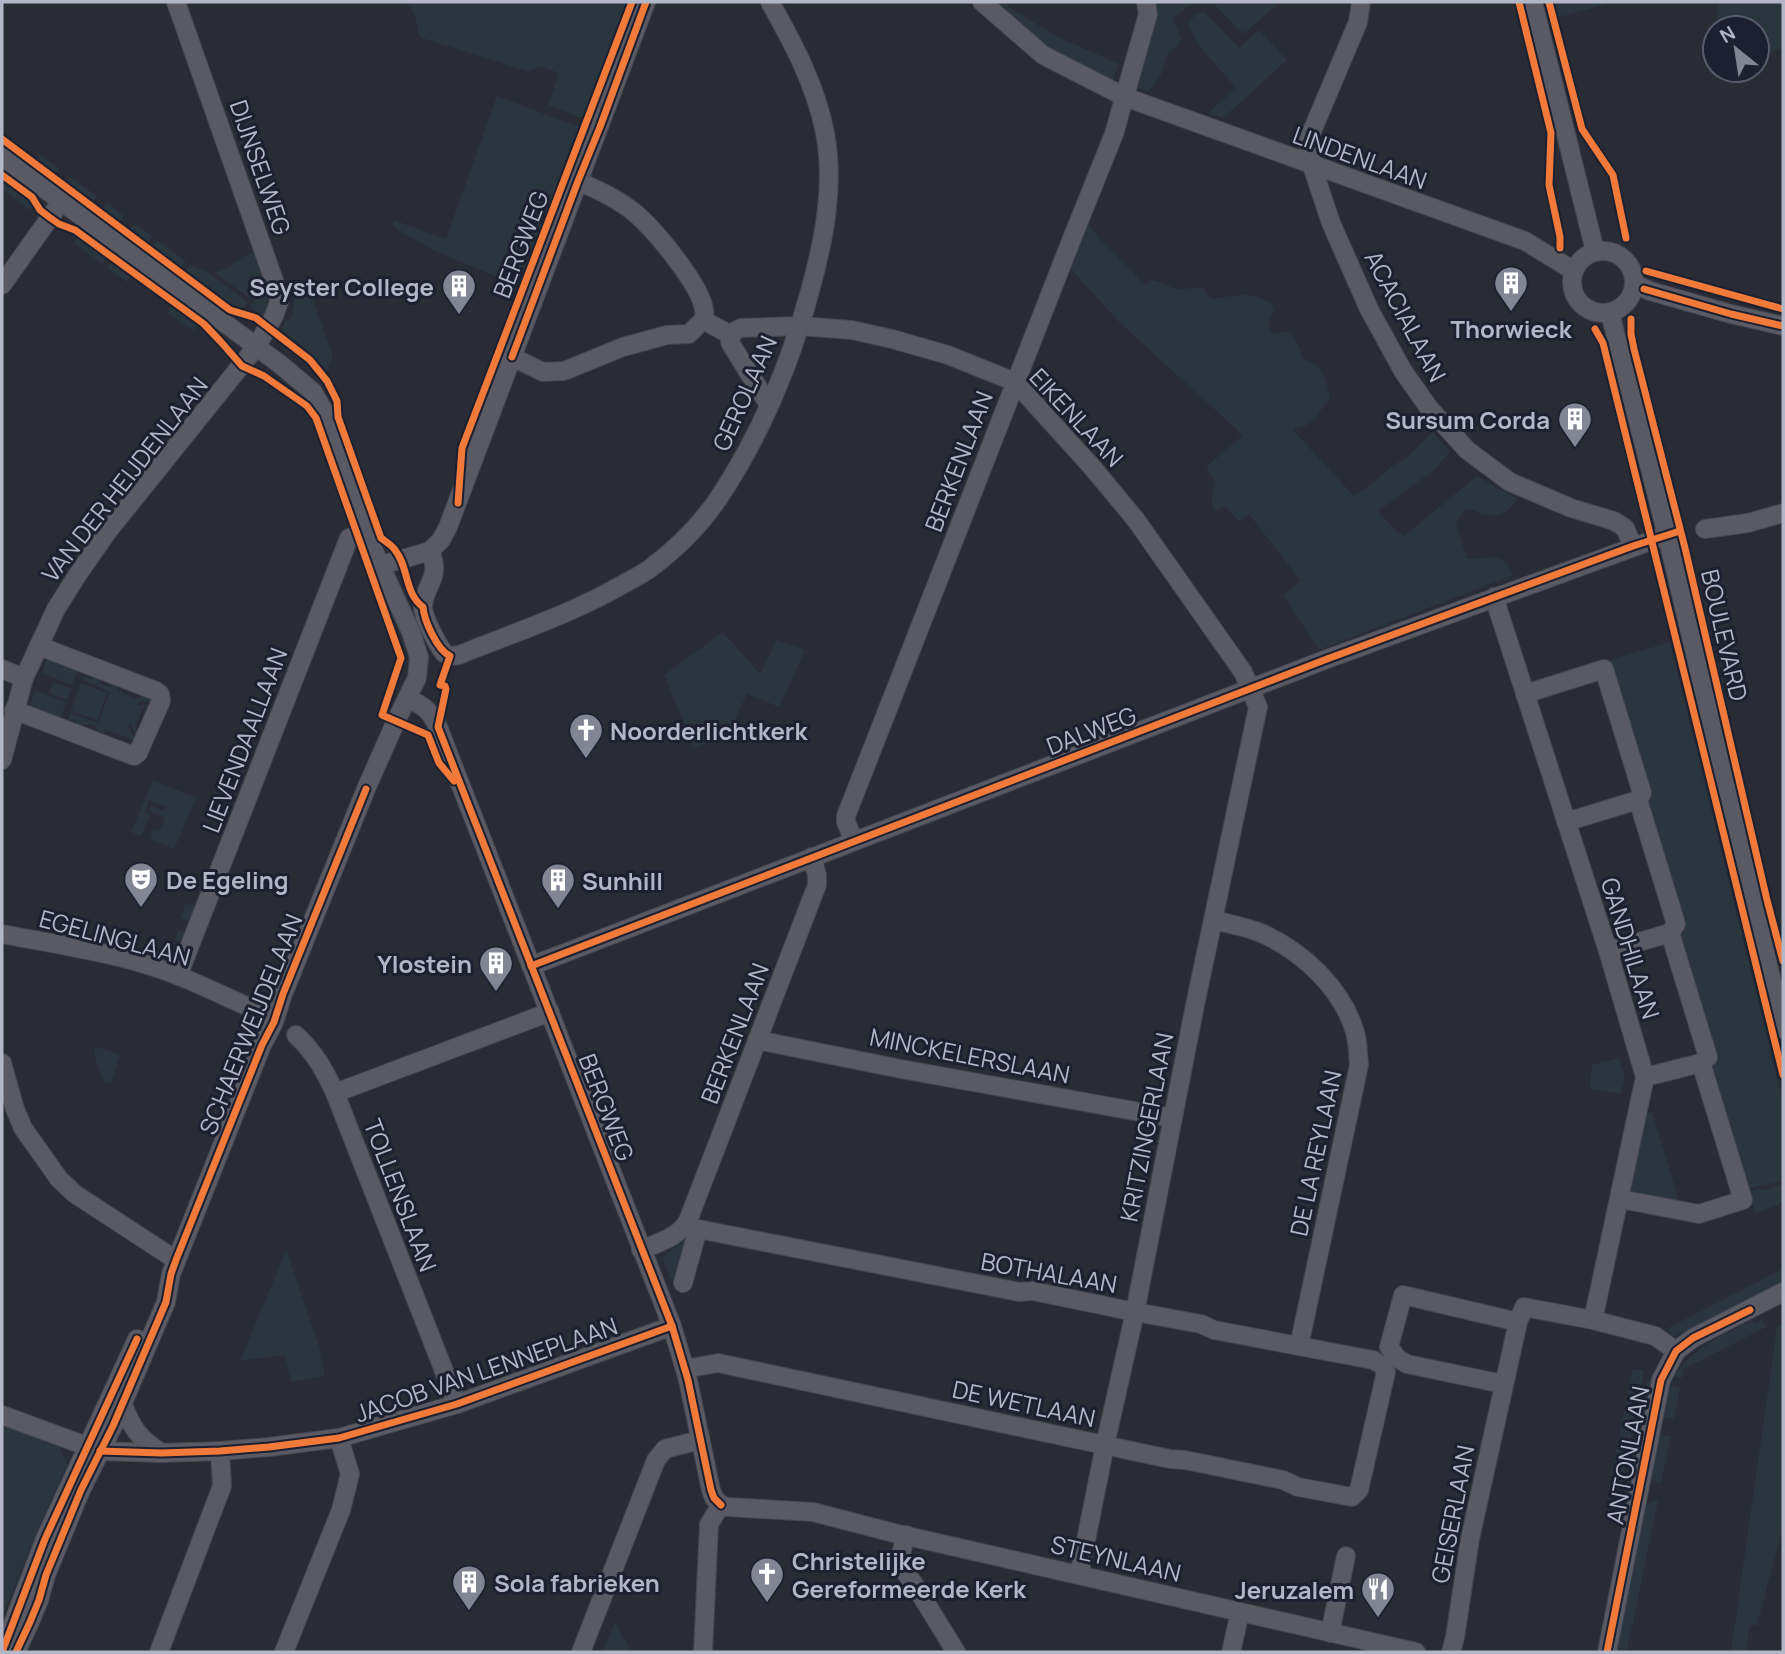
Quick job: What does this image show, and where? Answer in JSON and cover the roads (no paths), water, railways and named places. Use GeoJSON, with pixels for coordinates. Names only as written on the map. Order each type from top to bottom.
{"type":"FeatureCollection","features":[{"type":"Feature","properties":{"kind":"street","name":"DIJNSELWEG"},"geometry":{"type":"LineString","coordinates":[[176,2],[278,292],[279,302],[274,316],[256,347]]}},
{"type":"Feature","properties":{"kind":"street","name":"BERGWEG"},"geometry":{"type":"LineString","coordinates":[[430,551],[441,540],[448,527],[646,2]]}},
{"type":"Feature","properties":{"kind":"street","name":"GEROLAAN"},"geometry":{"type":"LineString","coordinates":[[430,551],[435,570],[423,607],[424,614],[440,649],[450,656],[459,655],[589,603],[650,569],[685,538],[716,501],[745,456],[769,405],[800,326],[819,258],[829,178],[825,135],[812,86],[770,2]]}},
{"type":"Feature","properties":{"kind":"street","name":"LINDENLAAN"},"geometry":{"type":"LineString","coordinates":[[982,2],[1043,55],[1125,97],[1525,241],[1574,271]]}},
{"type":"Feature","properties":{"kind":"street","name":"BERKENLAAN"},"geometry":{"type":"LineString","coordinates":[[854,842],[846,816],[1114,134],[1148,14],[1146,2]]}},
{"type":"Feature","properties":{"kind":"street","name":"ACACIALAAN"},"geometry":{"type":"LineString","coordinates":[[1361,2],[1358,22],[1307,143],[1331,223],[1369,309],[1403,370],[1429,408],[1467,450],[1510,482],[1571,508],[1614,521],[1625,528],[1633,546]]}},
{"type":"Feature","properties":{"kind":"street"},"geometry":{"type":"LineString","coordinates":[[1532,2],[1595,251]]}},
{"type":"Feature","properties":{"kind":"street","name":"SCHAERWEIJDELAAN"},"geometry":{"type":"LineString","coordinates":[[2,157],[313,392],[325,413],[365,532],[411,632],[419,657],[417,678],[366,789],[274,1022],[262,1045],[174,1267],[166,1302],[122,1402],[45,1539],[2,1652]]}},
{"type":"Feature","properties":{"kind":"street"},"geometry":{"type":"LineString","coordinates":[[512,357],[542,372],[564,371],[624,347],[667,335],[689,334],[703,320],[704,309],[698,293],[672,253],[635,214],[607,195],[578,181]]}},
{"type":"Feature","properties":{"kind":"street"},"geometry":{"type":"LineString","coordinates":[[2,285],[61,202]]}},
{"type":"Feature","properties":{"kind":"street"},"geometry":{"type":"LineString","coordinates":[[1595,251],[1613,252],[1621,256],[1632,270],[1634,285],[1627,301],[1610,313],[1592,311],[1579,302],[1572,287],[1574,271],[1582,258],[1595,251]]}},
{"type":"Feature","properties":{"kind":"street"},"geometry":{"type":"LineString","coordinates":[[1634,285],[1783,327]]}},
{"type":"Feature","properties":{"kind":"street","name":"BOULEVARD"},"geometry":{"type":"LineString","coordinates":[[1610,313],[1667,535],[1783,1029]]}},
{"type":"Feature","properties":{"kind":"street"},"geometry":{"type":"LineString","coordinates":[[703,320],[731,335],[732,346],[769,405]]}},
{"type":"Feature","properties":{"kind":"street","name":"EIKENLAAN"},"geometry":{"type":"LineString","coordinates":[[731,335],[741,328],[800,326],[852,330],[948,355],[1015,382],[1136,520],[1243,672],[1251,689]]}},
{"type":"Feature","properties":{"kind":"street","name":"VAN DER HEIJDENLAAN"},"geometry":{"type":"LineString","coordinates":[[2,760],[24,678],[56,609],[78,573],[108,531],[256,347]]}},
{"type":"Feature","properties":{"kind":"street"},"geometry":{"type":"LineString","coordinates":[[1704,529],[1748,523],[1783,513]]}},
{"type":"Feature","properties":{"kind":"street","name":"LIEVENDAALLAAN"},"geometry":{"type":"LineString","coordinates":[[178,976],[349,538],[365,532]]}},
{"type":"Feature","properties":{"kind":"street","name":"DALWEG"},"geometry":{"type":"LineString","coordinates":[[531,965],[1494,597],[1667,535]]}},
{"type":"Feature","properties":{"kind":"street"},"geometry":{"type":"LineString","coordinates":[[382,565],[430,551]]}},
{"type":"Feature","properties":{"kind":"street","name":"GANDHILAAN"},"geometry":{"type":"LineString","coordinates":[[1494,597],[1608,951],[1645,1077],[1593,1320]]}},
{"type":"Feature","properties":{"kind":"street"},"geometry":{"type":"LineString","coordinates":[[14,710],[134,756],[138,753],[161,701],[160,694],[156,691],[38,646]]}},
{"type":"Feature","properties":{"kind":"street"},"geometry":{"type":"LineString","coordinates":[[2,669],[24,678]]}},
{"type":"Feature","properties":{"kind":"street"},"geometry":{"type":"LineString","coordinates":[[1525,694],[1604,669],[1642,793],[1638,800],[1566,822]]}},
{"type":"Feature","properties":{"kind":"street","name":"KRITZINGERLAAN"},"geometry":{"type":"LineString","coordinates":[[1079,1575],[1258,707],[1251,689]]}},
{"type":"Feature","properties":{"kind":"street","name":"BERGWEG"},"geometry":{"type":"LineString","coordinates":[[408,699],[420,703],[433,715],[672,1326],[685,1369],[711,1490],[721,1505]]}},
{"type":"Feature","properties":{"kind":"street"},"geometry":{"type":"LineString","coordinates":[[1608,951],[1670,933],[1676,924],[1638,800]]}},
{"type":"Feature","properties":{"kind":"street","name":"BERKENLAAN"},"geometry":{"type":"LineString","coordinates":[[682,1283],[692,1227],[757,1040],[817,885],[812,857]]}},
{"type":"Feature","properties":{"kind":"street","name":"DE LA REYLAAN"},"geometry":{"type":"LineString","coordinates":[[1214,920],[1259,932],[1293,950],[1312,965],[1344,1008],[1356,1033],[1359,1065],[1299,1346]]}},
{"type":"Feature","properties":{"kind":"street"},"geometry":{"type":"LineString","coordinates":[[1645,1077],[1701,1063],[1708,1057],[1670,933]]}},
{"type":"Feature","properties":{"kind":"street","name":"EGELINGLAAN"},"geometry":{"type":"LineString","coordinates":[[2,934],[127,960],[178,976],[253,1009]]}},
{"type":"Feature","properties":{"kind":"street"},"geometry":{"type":"LineString","coordinates":[[335,1094],[550,1012]]}},
{"type":"Feature","properties":{"kind":"street","name":"TOLLENSLAAN"},"geometry":{"type":"LineString","coordinates":[[296,1035],[324,1068],[457,1404]]}},
{"type":"Feature","properties":{"kind":"street","name":"MINCKELERSLAAN"},"geometry":{"type":"LineString","coordinates":[[757,1040],[1173,1118]]}},
{"type":"Feature","properties":{"kind":"street"},"geometry":{"type":"LineString","coordinates":[[2,1063],[23,1128],[59,1178],[75,1194],[174,1267]]}},
{"type":"Feature","properties":{"kind":"street"},"geometry":{"type":"LineString","coordinates":[[1620,1199],[1699,1214],[1742,1200],[1701,1063]]}},
{"type":"Feature","properties":{"kind":"street"},"geometry":{"type":"LineString","coordinates":[[641,1251],[692,1227]]}},
{"type":"Feature","properties":{"kind":"street","name":"BOTHALAAN"},"geometry":{"type":"LineString","coordinates":[[692,1227],[1019,1292],[1033,1291],[1201,1324],[1214,1330],[1373,1360],[1382,1364],[1386,1372],[1359,1490],[1352,1497]]}},
{"type":"Feature","properties":{"kind":"street","name":"SCHAERWEIJDELAAN"},"geometry":{"type":"LineString","coordinates":[[16,1652],[35,1611],[94,1449],[154,1301],[174,1267]]}},
{"type":"Feature","properties":{"kind":"street"},"geometry":{"type":"LineString","coordinates":[[1503,1384],[1407,1364],[1397,1358],[1389,1347],[1403,1295],[1518,1322],[1524,1307],[1593,1320],[1655,1336],[1676,1351],[1693,1338],[1783,1292]]}},
{"type":"Feature","properties":{"kind":"street","name":"GEISERLAAN"},"geometry":{"type":"LineString","coordinates":[[1451,1652],[1470,1539],[1518,1322]]}},
{"type":"Feature","properties":{"kind":"street","name":"JACOB VAN LENNEPLAAN"},"geometry":{"type":"LineString","coordinates":[[2,1415],[94,1449],[161,1453],[220,1451],[340,1438],[457,1404],[672,1326]]}},
{"type":"Feature","properties":{"kind":"street","name":"ANTONLAAN"},"geometry":{"type":"LineString","coordinates":[[1607,1652],[1661,1380],[1676,1351]]}},
{"type":"Feature","properties":{"kind":"street","name":"DE WETLAAN"},"geometry":{"type":"LineString","coordinates":[[685,1369],[718,1363],[1170,1459],[1283,1480],[1298,1487],[1352,1497]]}},
{"type":"Feature","properties":{"kind":"street"},"geometry":{"type":"LineString","coordinates":[[122,1402],[130,1424],[144,1441],[161,1453]]}},
{"type":"Feature","properties":{"kind":"street"},"geometry":{"type":"LineString","coordinates":[[284,1652],[341,1510],[350,1474],[340,1438]]}},
{"type":"Feature","properties":{"kind":"street"},"geometry":{"type":"LineString","coordinates":[[581,1652],[656,1460],[665,1450],[701,1440]]}},
{"type":"Feature","properties":{"kind":"street"},"geometry":{"type":"LineString","coordinates":[[159,1652],[222,1486],[220,1451]]}},
{"type":"Feature","properties":{"kind":"street"},"geometry":{"type":"LineString","coordinates":[[703,1652],[709,1524],[721,1505]]}},
{"type":"Feature","properties":{"kind":"street","name":"STEYNLAAN"},"geometry":{"type":"LineString","coordinates":[[721,1505],[813,1512],[1416,1652]]}},
{"type":"Feature","properties":{"kind":"street"},"geometry":{"type":"LineString","coordinates":[[906,1535],[901,1559],[903,1569],[956,1652]]}},
{"type":"Feature","properties":{"kind":"street"},"geometry":{"type":"LineString","coordinates":[[1330,1633],[1346,1556]]}},
{"type":"Feature","properties":{"kind":"street"},"geometry":{"type":"LineString","coordinates":[[1231,1652],[1240,1612]]}},
{"type":"Feature","properties":{"kind":"place","name":"Thorwieck"},"geometry":{"type":"Point","coordinates":[1511,313]}},
{"type":"Feature","properties":{"kind":"place","name":"Seyster College"},"geometry":{"type":"Point","coordinates":[459,316]}},
{"type":"Feature","properties":{"kind":"place","name":"Sursum Corda"},"geometry":{"type":"Point","coordinates":[1575,449]}},
{"type":"Feature","properties":{"kind":"place","name":"Noorderlichtkerk"},"geometry":{"type":"Point","coordinates":[586,760]}},
{"type":"Feature","properties":{"kind":"place","name":"De Egeling"},"geometry":{"type":"Point","coordinates":[141,909]}},
{"type":"Feature","properties":{"kind":"place","name":"Sunhill"},"geometry":{"type":"Point","coordinates":[558,910]}},
{"type":"Feature","properties":{"kind":"place","name":"Ylostein"},"geometry":{"type":"Point","coordinates":[496,993]}},
{"type":"Feature","properties":{"kind":"place","name":"Christelijke Gereformeerde Kerk"},"geometry":{"type":"Point","coordinates":[767,1604]}},
{"type":"Feature","properties":{"kind":"place","name":"Sola fabrieken"},"geometry":{"type":"Point","coordinates":[469,1612]}},
{"type":"Feature","properties":{"kind":"place","name":"Jeruzalem"},"geometry":{"type":"Point","coordinates":[1378,1619]}}]}
